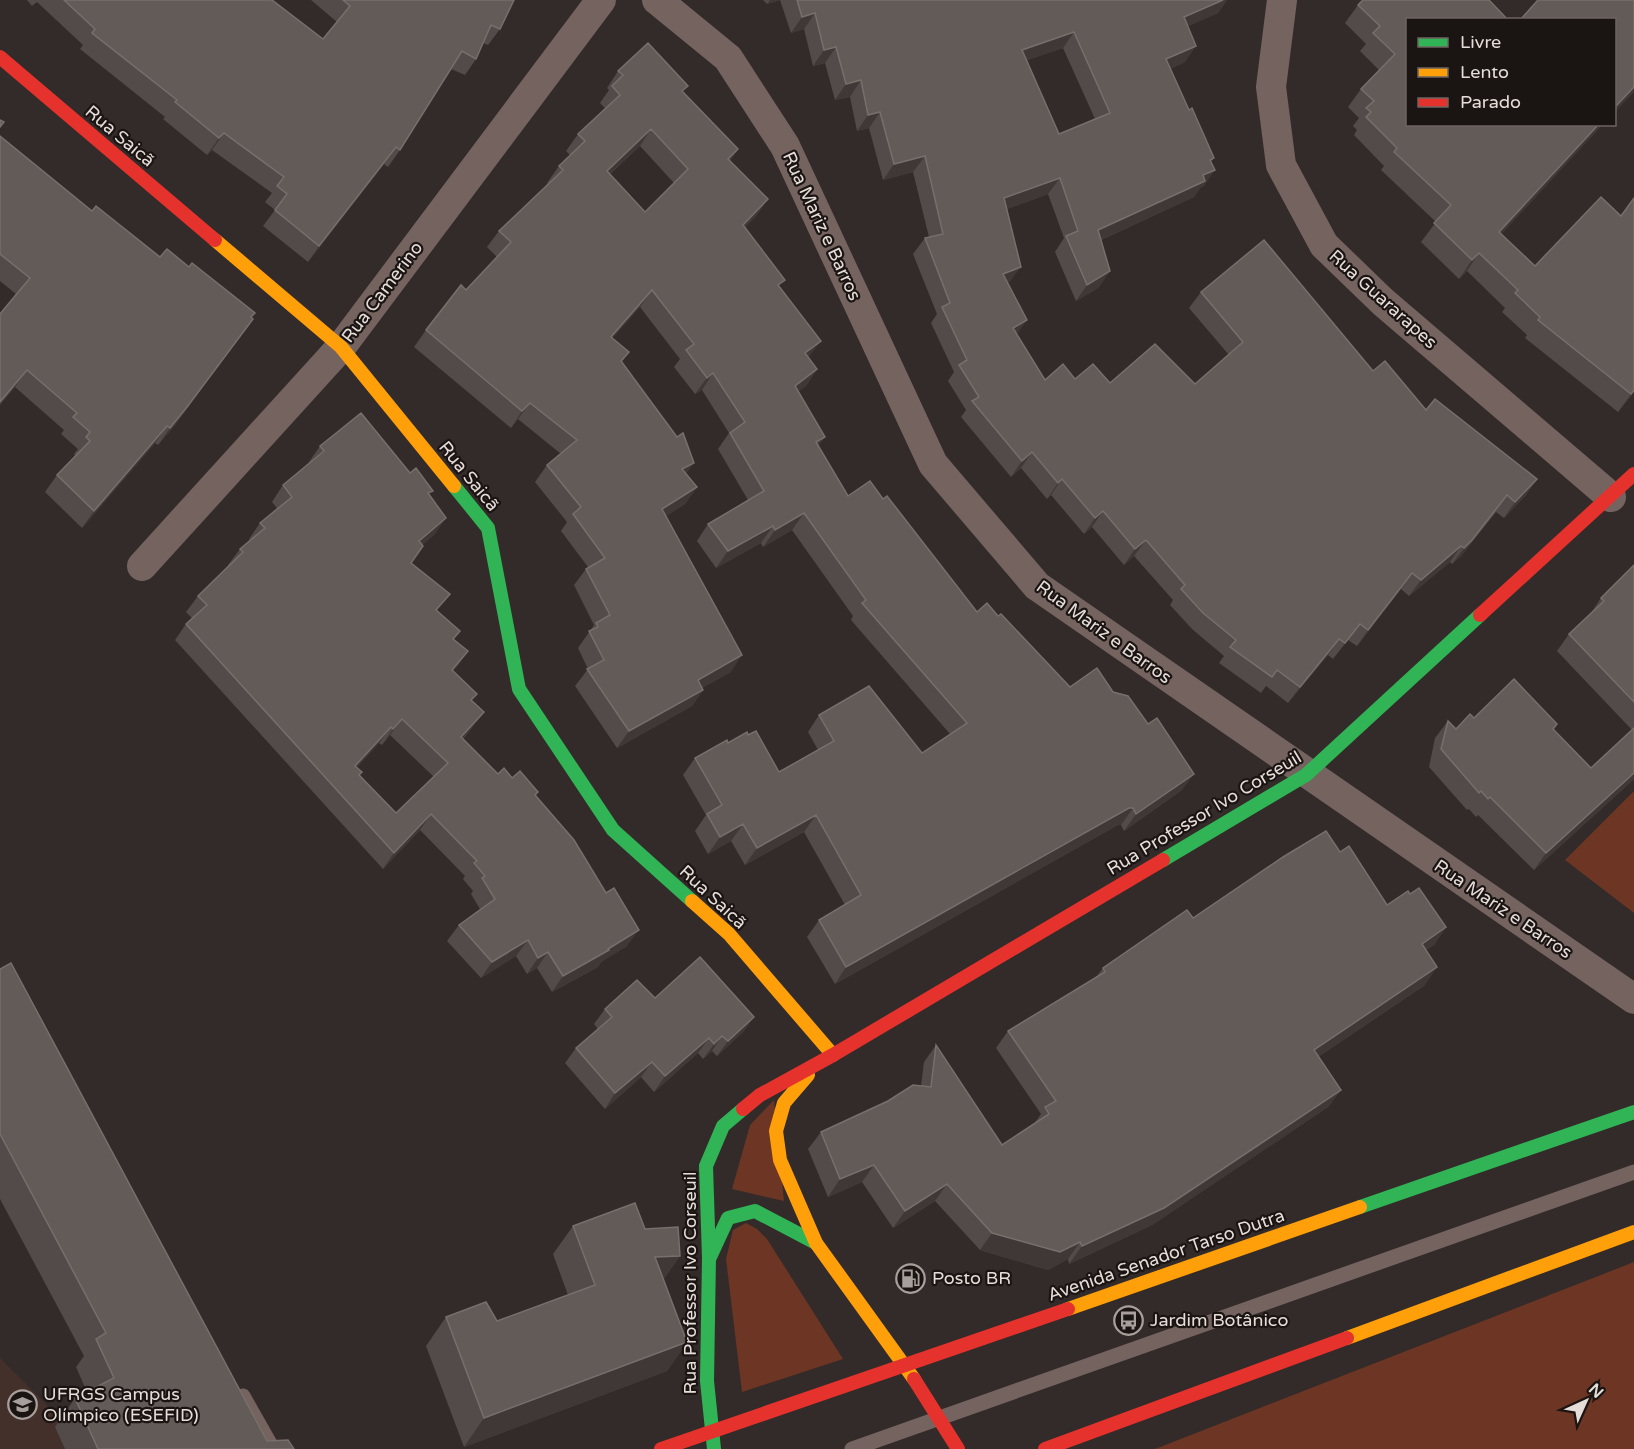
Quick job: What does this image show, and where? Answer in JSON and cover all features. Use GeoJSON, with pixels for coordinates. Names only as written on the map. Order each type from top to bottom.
{"type":"FeatureCollection","features":[{"type":"Feature","properties":{"kind":"street","name":"Rua Camerino"},"geometry":{"type":"LineString","coordinates":[[142,566],[341,347],[601,0]]}},
{"type":"Feature","properties":{"kind":"street","name":"Rua Mariz e Barros"},"geometry":{"type":"LineString","coordinates":[[657,0],[728,58],[785,146],[933,464],[1037,586],[1306,775],[1634,999]]}},
{"type":"Feature","properties":{"kind":"street","name":"Rua Guararapes"},"geometry":{"type":"LineString","coordinates":[[1282,0],[1271,87],[1281,165],[1324,245],[1383,302],[1611,497]]}},
{"type":"Feature","properties":{"kind":"street","name":"Rua Saicã"},"geometry":{"type":"LineString","coordinates":[[0,57],[341,347],[488,528],[519,688],[613,830],[729,934],[833,1055]]}},
{"type":"Feature","properties":{"kind":"street","name":"Rua Professor Ivo Corseuil"},"geometry":{"type":"LineString","coordinates":[[714,1449],[710,1430],[707,1381],[710,1258],[706,1166],[723,1126],[760,1095],[833,1055],[1306,775],[1634,474]]}},
{"type":"Feature","properties":{"kind":"street","name":"Rua Professor Ivo Corseuil"},"geometry":{"type":"LineString","coordinates":[[833,1055],[803,1080],[784,1103],[776,1131],[780,1160],[816,1243],[906,1365],[958,1449]]}},
{"type":"Feature","properties":{"kind":"street","name":"Avenida Senador Tarso Dutra"},"geometry":{"type":"LineString","coordinates":[[661,1449],[710,1430],[906,1365],[1634,1112]]}},
{"type":"Feature","properties":{"kind":"street"},"geometry":{"type":"LineString","coordinates":[[710,1258],[729,1218],[755,1211],[816,1243]]}},
{"type":"Feature","properties":{"kind":"street"},"geometry":{"type":"LineString","coordinates":[[1045,1449],[1634,1232]]}},
{"type":"Feature","properties":{"kind":"street"},"geometry":{"type":"LineString","coordinates":[[1075,1449],[1083,1435]]}},
{"type":"Feature","properties":{"kind":"lane"},"geometry":{"type":"LineString","coordinates":[[852,1449],[940,1420],[1634,1172]]}},
{"type":"Feature","properties":{"kind":"lane"},"geometry":{"type":"LineString","coordinates":[[237,1387],[273,1449]]}},
{"type":"Feature","properties":{"kind":"shaded area"},"geometry":{"type":"Polygon","coordinates":[[[1634,791],[1634,913],[1565,860],[1634,791]]]}},
{"type":"Feature","properties":{"kind":"shaded area"},"geometry":{"type":"Polygon","coordinates":[[[774,1100],[784,1201],[732,1189],[750,1125],[774,1100]]]}},
{"type":"Feature","properties":{"kind":"shaded area"},"geometry":{"type":"Polygon","coordinates":[[[746,1223],[757,1229],[767,1239],[843,1359],[742,1392],[726,1259],[733,1230],[746,1223]]]}},
{"type":"Feature","properties":{"kind":"shaded area"},"geometry":{"type":"Polygon","coordinates":[[[1634,1262],[1634,1449],[1155,1449],[1634,1262]]]}},
{"type":"Feature","properties":{"kind":"shaded area","name":"UFRGS Campus Olímpico (ESEFID)"},"geometry":{"type":"Polygon","coordinates":[[[0,1358],[90,1449],[0,1449],[0,1358]]]}},
{"type":"Feature","properties":{"kind":"building"},"geometry":{"type":"Polygon","coordinates":[[[64,0],[272,0],[323,39],[350,6],[343,0],[514,0],[500,29],[491,25],[476,59],[462,51],[400,150],[396,147],[319,246],[275,210],[287,194],[277,186],[284,177],[224,133],[219,138],[175,102],[177,100],[92,33],[95,29],[64,0]]]}},
{"type":"Feature","properties":{"kind":"building"},"geometry":{"type":"Polygon","coordinates":[[[797,0],[1223,0],[1184,17],[1196,46],[1166,59],[1189,110],[1192,108],[1214,158],[1210,160],[1215,170],[1203,175],[1205,181],[1098,230],[1110,271],[1087,285],[1066,236],[1078,231],[1060,178],[1004,198],[1021,267],[1003,274],[1027,320],[1013,328],[1045,380],[1063,364],[1075,379],[1093,364],[1110,383],[1155,344],[1195,384],[1243,342],[1201,292],[1264,240],[1373,371],[1385,361],[1426,410],[1435,399],[1537,479],[1515,502],[1507,495],[1464,548],[1461,546],[1421,580],[1412,573],[1368,630],[1360,624],[1345,643],[1339,639],[1300,687],[1277,670],[1272,677],[1230,647],[1236,640],[1203,613],[1181,589],[1185,585],[1146,540],[1135,549],[1103,511],[1095,518],[1062,479],[1058,483],[1032,452],[1022,461],[972,401],[979,397],[959,365],[967,360],[942,307],[950,303],[925,238],[943,234],[925,156],[894,164],[880,112],[868,115],[861,80],[846,84],[836,47],[824,50],[815,13],[802,17],[797,0]],[[1074,32],[1022,50],[1059,134],[1110,113],[1074,32]]]}},
{"type":"Feature","properties":{"kind":"building"},"geometry":{"type":"Polygon","coordinates":[[[1363,0],[1489,0],[1506,18],[1406,18],[1406,126],[1597,126],[1499,232],[1535,266],[1601,197],[1621,216],[1634,198],[1634,390],[1631,394],[1538,320],[1540,317],[1515,293],[1518,290],[1479,253],[1472,260],[1434,223],[1451,205],[1394,152],[1397,148],[1366,117],[1371,112],[1366,108],[1374,101],[1361,89],[1395,54],[1373,33],[1380,26],[1358,5],[1363,0]]]}},
{"type":"Feature","properties":{"kind":"building"},"geometry":{"type":"Polygon","coordinates":[[[1538,0],[1634,0],[1634,87],[1616,106],[1616,18],[1522,18],[1538,0]]]}},
{"type":"Feature","properties":{"kind":"building"},"geometry":{"type":"Polygon","coordinates":[[[648,43],[688,86],[682,91],[738,149],[728,159],[768,199],[743,225],[785,280],[778,285],[821,341],[805,353],[817,369],[795,386],[825,437],[816,442],[848,496],[870,481],[883,499],[887,496],[977,612],[987,603],[998,616],[1001,614],[1070,687],[1097,668],[1113,692],[1128,696],[1148,724],[1157,718],[1194,774],[1136,814],[1133,808],[1129,808],[846,967],[819,920],[861,895],[816,815],[757,848],[743,824],[720,837],[707,814],[722,805],[695,758],[727,740],[728,743],[747,732],[748,735],[756,731],[779,772],[834,741],[819,715],[869,686],[922,753],[967,723],[862,603],[866,600],[804,513],[775,530],[773,526],[728,551],[708,524],[764,491],[730,433],[745,422],[713,373],[707,378],[686,350],[694,344],[652,290],[611,337],[629,352],[621,361],[677,437],[683,433],[694,463],[682,469],[697,487],[662,509],[742,655],[698,680],[703,690],[629,731],[587,669],[604,660],[589,631],[598,627],[596,623],[610,615],[586,569],[605,558],[573,514],[581,507],[547,465],[577,440],[530,403],[522,411],[426,330],[461,285],[466,290],[511,242],[499,231],[563,170],[559,166],[585,141],[578,134],[620,95],[612,86],[623,75],[618,71],[648,43]],[[651,129],[607,171],[645,212],[688,169],[651,129]]]}},
{"type":"Feature","properties":{"kind":"building"},"geometry":{"type":"Polygon","coordinates":[[[0,136],[92,211],[96,206],[160,257],[167,249],[189,267],[192,263],[255,313],[251,317],[253,319],[170,428],[167,426],[94,511],[57,475],[90,441],[86,437],[90,432],[73,417],[77,413],[27,370],[0,402],[0,314],[30,278],[0,254],[0,136]]]}},
{"type":"Feature","properties":{"kind":"building"},"geometry":{"type":"Polygon","coordinates":[[[361,413],[410,473],[416,468],[433,491],[428,493],[446,518],[419,541],[423,546],[411,563],[450,594],[436,610],[460,631],[453,639],[468,651],[452,670],[477,694],[471,700],[484,712],[461,737],[498,774],[504,768],[512,778],[520,771],[538,792],[535,795],[574,840],[606,893],[614,888],[639,930],[563,976],[548,952],[538,958],[528,940],[492,962],[459,925],[495,899],[482,878],[485,876],[474,863],[477,861],[431,814],[394,853],[186,624],[207,605],[198,596],[243,552],[240,549],[265,528],[260,523],[292,497],[283,485],[324,451],[320,446],[361,413]],[[402,719],[393,729],[391,727],[355,766],[362,772],[359,775],[396,813],[448,763],[402,719]]]}},
{"type":"Feature","properties":{"kind":"building"},"geometry":{"type":"Polygon","coordinates":[[[1634,565],[1634,702],[1569,634],[1604,601],[1601,598],[1634,565]]]}},
{"type":"Feature","properties":{"kind":"building"},"geometry":{"type":"Polygon","coordinates":[[[1514,679],[1557,724],[1553,729],[1591,768],[1634,728],[1634,773],[1546,853],[1490,797],[1488,799],[1481,791],[1479,793],[1441,749],[1448,721],[1456,729],[1470,714],[1474,718],[1514,679]]]}},
{"type":"Feature","properties":{"kind":"building"},"geometry":{"type":"Polygon","coordinates":[[[1326,831],[1340,852],[1349,846],[1387,905],[1408,891],[1410,894],[1419,888],[1446,927],[1422,944],[1437,967],[1314,1050],[1341,1090],[1164,1208],[1082,1246],[1080,1242],[1060,1252],[992,1233],[947,1184],[905,1211],[874,1165],[840,1179],[821,1132],[888,1101],[913,1085],[931,1087],[936,1045],[1002,1145],[1049,1114],[1045,1107],[1056,1101],[1008,1031],[1105,972],[1103,968],[1187,910],[1193,918],[1326,831]]]}},
{"type":"Feature","properties":{"kind":"building"},"geometry":{"type":"Polygon","coordinates":[[[700,957],[754,1017],[728,1041],[722,1036],[714,1044],[709,1038],[665,1076],[652,1062],[615,1093],[576,1048],[612,1017],[605,1009],[637,980],[655,998],[700,957]]]}},
{"type":"Feature","properties":{"kind":"building"},"geometry":{"type":"Polygon","coordinates":[[[11,963],[267,1441],[288,1440],[294,1449],[98,1449],[75,1398],[114,1378],[96,1339],[106,1333],[0,1134],[0,969],[11,963]]]}},
{"type":"Feature","properties":{"kind":"building"},"geometry":{"type":"Polygon","coordinates":[[[635,1203],[645,1229],[678,1227],[680,1256],[655,1257],[687,1342],[484,1418],[446,1317],[486,1302],[497,1321],[595,1285],[573,1226],[635,1203]]]}},
{"type":"Feature","properties":{"kind":"traffic: fast"},"geometry":{"type":"LineString","coordinates":[[454,486],[488,528],[519,689],[613,830],[692,901]]}},
{"type":"Feature","properties":{"kind":"traffic: fast"},"geometry":{"type":"LineString","coordinates":[[1163,860],[1306,775],[1480,615]]}},
{"type":"Feature","properties":{"kind":"traffic: fast"},"geometry":{"type":"LineString","coordinates":[[714,1449],[707,1381],[709,1258],[706,1166],[723,1126],[743,1109]]}},
{"type":"Feature","properties":{"kind":"traffic: fast"},"geometry":{"type":"LineString","coordinates":[[1360,1207],[1634,1112]]}},
{"type":"Feature","properties":{"kind":"traffic: fast"},"geometry":{"type":"LineString","coordinates":[[710,1257],[728,1218],[755,1211],[816,1243]]}},
{"type":"Feature","properties":{"kind":"traffic: slow"},"geometry":{"type":"LineString","coordinates":[[215,240],[341,347],[454,486]]}},
{"type":"Feature","properties":{"kind":"traffic: slow"},"geometry":{"type":"LineString","coordinates":[[692,901],[729,934],[833,1055]]}},
{"type":"Feature","properties":{"kind":"traffic: slow"},"geometry":{"type":"LineString","coordinates":[[808,1075],[784,1103],[776,1131],[780,1160],[816,1243],[914,1379]]}},
{"type":"Feature","properties":{"kind":"traffic: slow"},"geometry":{"type":"LineString","coordinates":[[1068,1309],[1360,1207]]}},
{"type":"Feature","properties":{"kind":"traffic: slow"},"geometry":{"type":"LineString","coordinates":[[1347,1338],[1634,1232]]}},
{"type":"Feature","properties":{"kind":"traffic: jam"},"geometry":{"type":"LineString","coordinates":[[0,57],[215,240]]}},
{"type":"Feature","properties":{"kind":"traffic: jam"},"geometry":{"type":"LineString","coordinates":[[1480,615],[1634,474]]}},
{"type":"Feature","properties":{"kind":"traffic: jam"},"geometry":{"type":"LineString","coordinates":[[743,1109],[760,1095],[833,1055],[1163,860]]}},
{"type":"Feature","properties":{"kind":"traffic: jam"},"geometry":{"type":"LineString","coordinates":[[661,1449],[1068,1309]]}},
{"type":"Feature","properties":{"kind":"traffic: jam"},"geometry":{"type":"LineString","coordinates":[[1045,1449],[1347,1338]]}},
{"type":"Feature","properties":{"kind":"traffic: jam"},"geometry":{"type":"LineString","coordinates":[[914,1379],[958,1449]]}},
{"type":"Feature","properties":{"kind":"place","name":"Posto BR"},"geometry":{"type":"Point","coordinates":[911,1278]}},
{"type":"Feature","properties":{"kind":"place","name":"Jardim Botânico"},"geometry":{"type":"Point","coordinates":[1129,1320]}},
{"type":"Feature","properties":{"kind":"place","name":"UFRGS Campus Olímpico (ESEFID)"},"geometry":{"type":"Point","coordinates":[22,1404]}}]}
